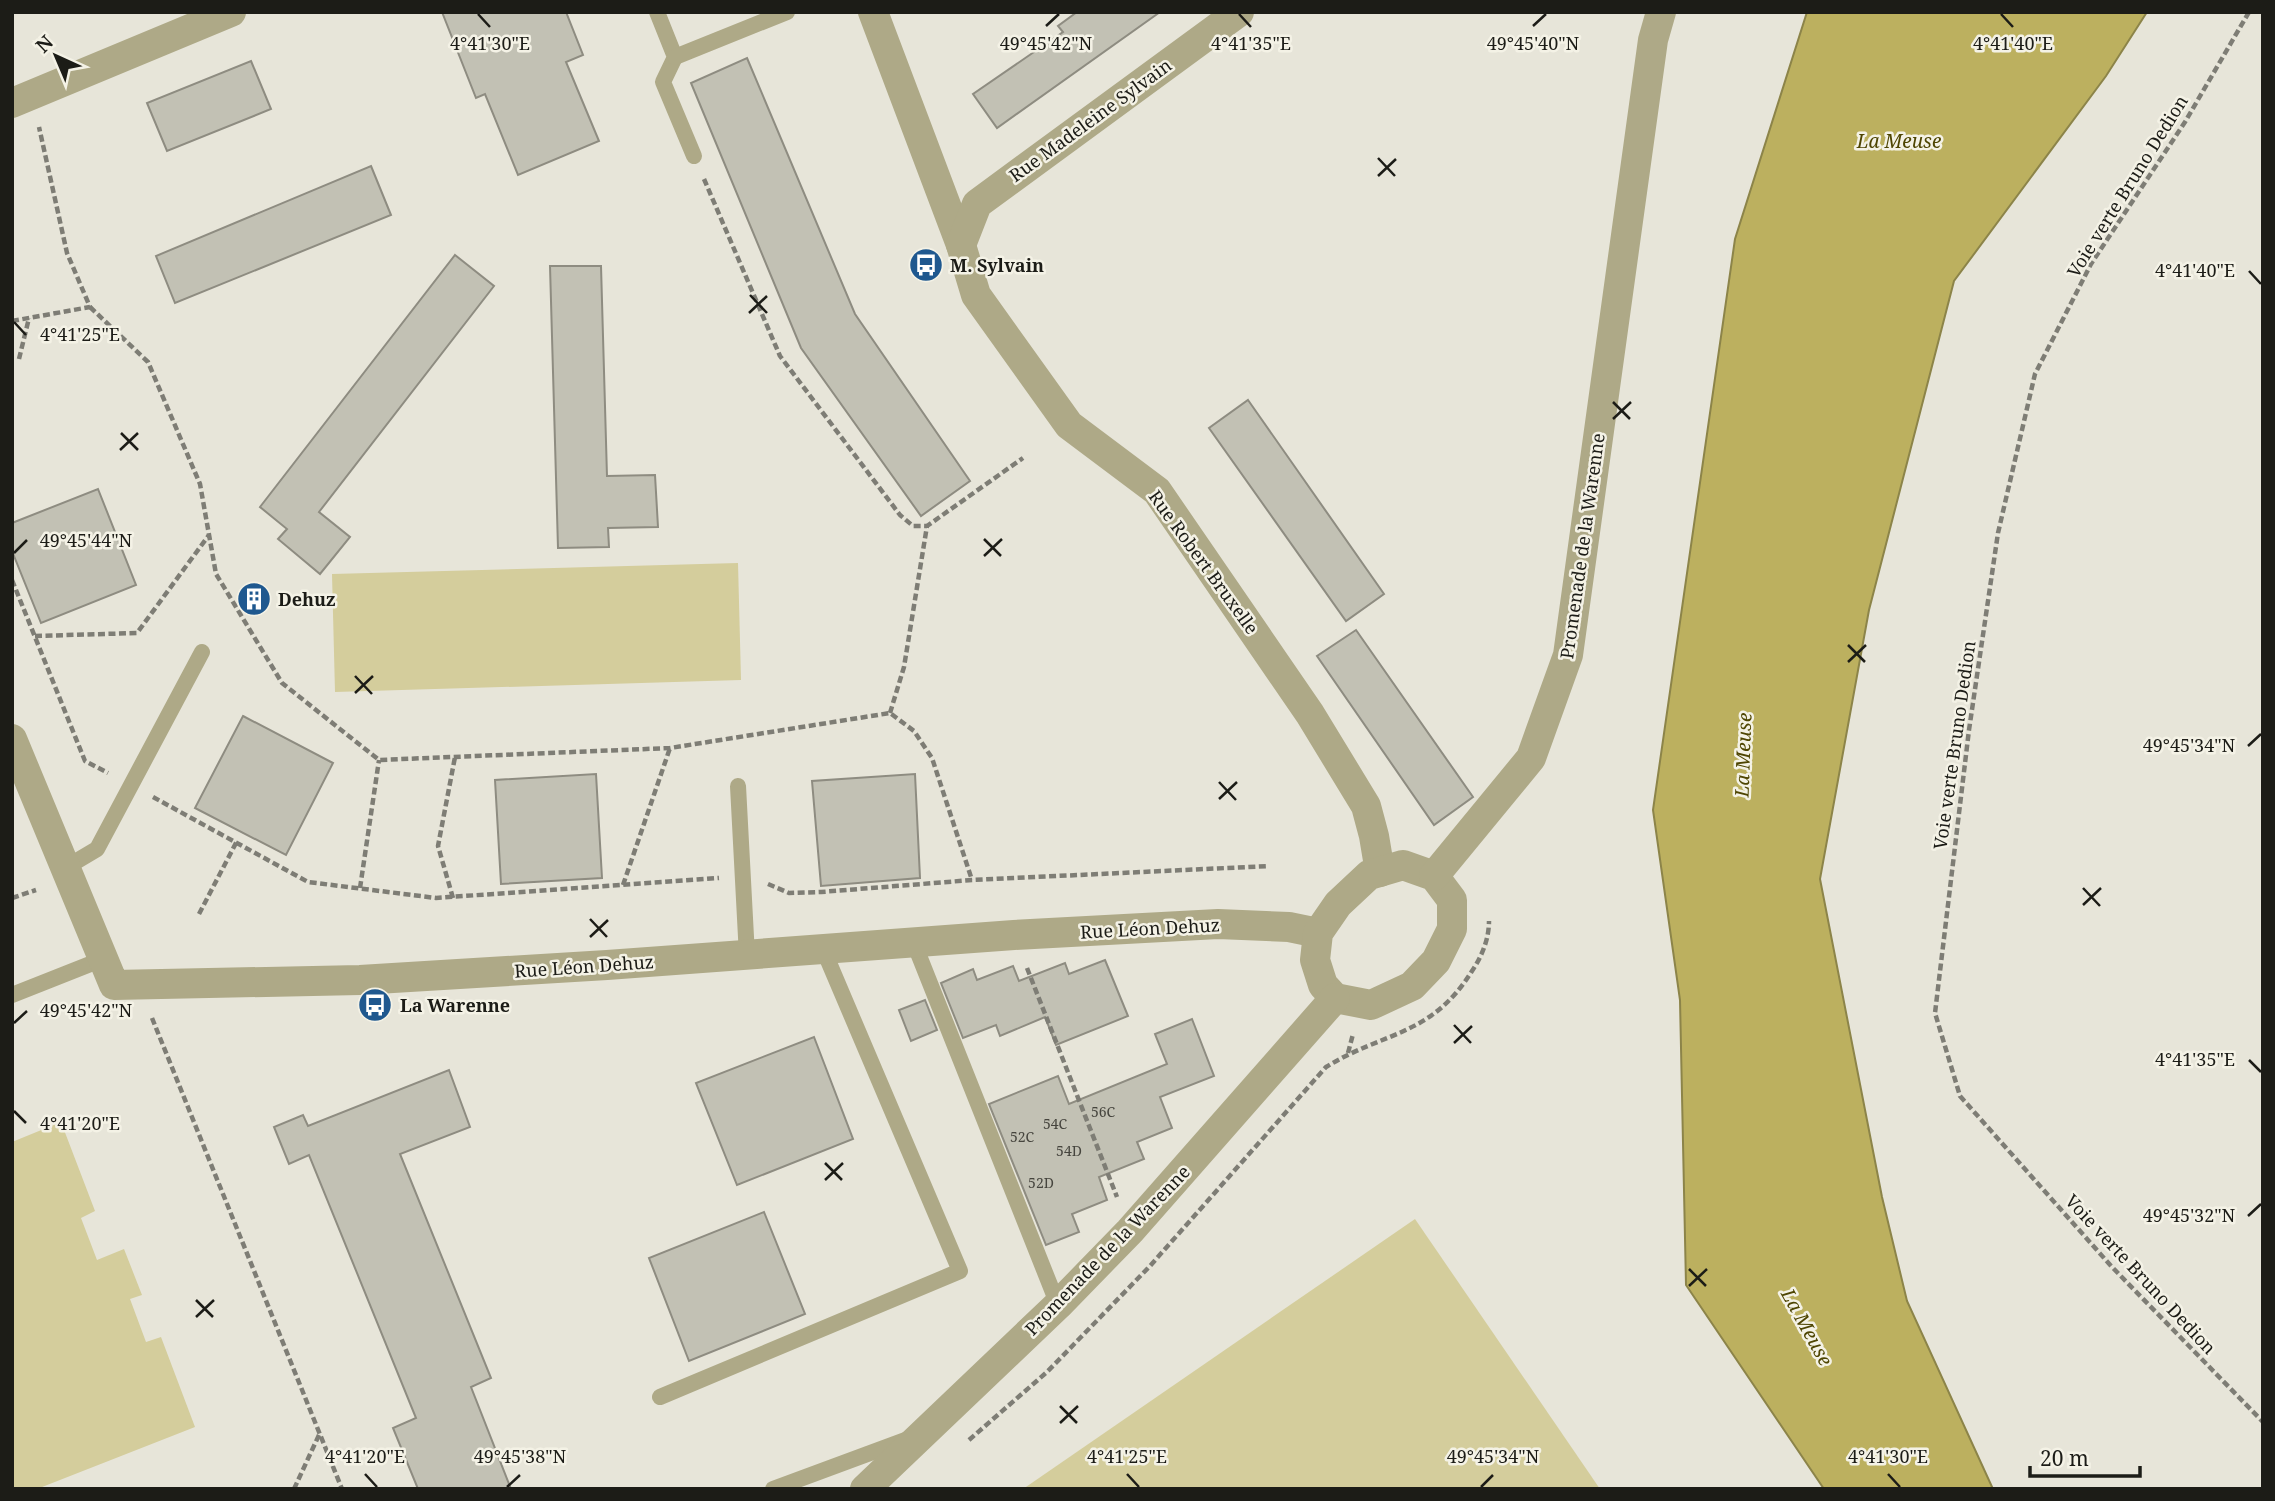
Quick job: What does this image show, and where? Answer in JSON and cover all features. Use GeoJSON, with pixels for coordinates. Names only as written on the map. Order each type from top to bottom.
{"type":"FeatureCollection","features":[{"type":"Feature","properties":{"kind":"street"},"geometry":{"type":"LineString","coordinates":[[12,103],[232,12]]}},
{"type":"Feature","properties":{"kind":"street","name":"Rue Robert Bruxelle"},"geometry":{"type":"LineString","coordinates":[[873,12],[961,245],[976,295],[1069,425],[1157,491],[1310,714],[1366,806],[1380,872]]}},
{"type":"Feature","properties":{"kind":"street","name":"Rue Madeleine Sylvain"},"geometry":{"type":"LineString","coordinates":[[961,245],[977,204],[1239,12]]}},
{"type":"Feature","properties":{"kind":"street","name":"Promenade de la Warenne"},"geometry":{"type":"LineString","coordinates":[[1434,876],[1531,758],[1568,655],[1653,40],[1661,12]]}},
{"type":"Feature","properties":{"kind":"street","name":"Rue Léon Dehuz"},"geometry":{"type":"LineString","coordinates":[[12,739],[114,985],[360,980],[824,951],[1014,935],[1218,924],[1289,927],[1318,933]]}},
{"type":"Feature","properties":{"kind":"street"},"geometry":{"type":"LineString","coordinates":[[1403,865],[1434,876],[1452,900],[1452,929],[1436,961],[1412,986],[1371,1005],[1335,998],[1322,985],[1315,960],[1318,933],[1338,904],[1369,875],[1403,865]]}},
{"type":"Feature","properties":{"kind":"street","name":"Promenade de la Warenne"},"geometry":{"type":"LineString","coordinates":[[865,1489],[1058,1305],[1130,1231],[1335,998]]}},
{"type":"Feature","properties":{"kind":"lane"},"geometry":{"type":"LineString","coordinates":[[657,12],[675,57]]}},
{"type":"Feature","properties":{"kind":"lane"},"geometry":{"type":"LineString","coordinates":[[694,156],[663,82],[675,57],[787,12]]}},
{"type":"Feature","properties":{"kind":"lane"},"geometry":{"type":"LineString","coordinates":[[65,868],[97,849],[202,652]]}},
{"type":"Feature","properties":{"kind":"lane"},"geometry":{"type":"LineString","coordinates":[[738,786],[747,956]]}},
{"type":"Feature","properties":{"kind":"lane"},"geometry":{"type":"LineString","coordinates":[[914,943],[1058,1305]]}},
{"type":"Feature","properties":{"kind":"lane"},"geometry":{"type":"LineString","coordinates":[[660,1396],[960,1270],[824,951]]}},
{"type":"Feature","properties":{"kind":"lane"},"geometry":{"type":"LineString","coordinates":[[12,995],[103,959]]}},
{"type":"Feature","properties":{"kind":"lane"},"geometry":{"type":"LineString","coordinates":[[773,1489],[923,1433]]}},
{"type":"Feature","properties":{"kind":"path","name":"Voie verte Bruno Dedion"},"geometry":{"type":"LineString","coordinates":[[2249,12],[2185,121],[2091,264],[2035,374],[1998,533],[1969,730],[1935,1013],[1960,1096],[2112,1267],[2263,1422]]}},
{"type":"Feature","properties":{"kind":"path"},"geometry":{"type":"LineString","coordinates":[[38,122],[67,253],[90,307],[148,362],[201,484],[216,575],[282,682],[379,760],[670,748],[890,713],[914,731],[932,758],[972,880]]}},
{"type":"Feature","properties":{"kind":"path"},"geometry":{"type":"LineString","coordinates":[[694,156],[780,356],[900,515],[913,526],[927,526],[1023,458]]}},
{"type":"Feature","properties":{"kind":"path"},"geometry":{"type":"LineString","coordinates":[[12,321],[90,307]]}},
{"type":"Feature","properties":{"kind":"path"},"geometry":{"type":"LineString","coordinates":[[19,359],[29,318]]}},
{"type":"Feature","properties":{"kind":"path"},"geometry":{"type":"LineString","coordinates":[[890,713],[904,667],[927,526]]}},
{"type":"Feature","properties":{"kind":"path"},"geometry":{"type":"LineString","coordinates":[[35,636],[137,633],[209,536]]}},
{"type":"Feature","properties":{"kind":"path"},"geometry":{"type":"LineString","coordinates":[[12,580],[85,761],[237,841],[308,882],[453,898],[743,876],[789,893],[972,880],[1269,866]]}},
{"type":"Feature","properties":{"kind":"path"},"geometry":{"type":"LineString","coordinates":[[623,885],[670,748]]}},
{"type":"Feature","properties":{"kind":"path"},"geometry":{"type":"LineString","coordinates":[[453,898],[438,846],[455,757]]}},
{"type":"Feature","properties":{"kind":"path"},"geometry":{"type":"LineString","coordinates":[[360,888],[379,760]]}},
{"type":"Feature","properties":{"kind":"path"},"geometry":{"type":"LineString","coordinates":[[199,914],[237,841]]}},
{"type":"Feature","properties":{"kind":"path"},"geometry":{"type":"LineString","coordinates":[[12,898],[36,890]]}},
{"type":"Feature","properties":{"kind":"path"},"geometry":{"type":"LineString","coordinates":[[965,1444],[1047,1372],[1150,1265],[1326,1067],[1347,1054],[1411,1029],[1438,1012],[1462,988],[1479,961],[1489,933],[1488,911]]}},
{"type":"Feature","properties":{"kind":"path"},"geometry":{"type":"LineString","coordinates":[[1014,935],[1130,1231]]}},
{"type":"Feature","properties":{"kind":"path"},"geometry":{"type":"LineString","coordinates":[[151,1018],[342,1489]]}},
{"type":"Feature","properties":{"kind":"path"},"geometry":{"type":"LineString","coordinates":[[294,1489],[320,1434]]}},
{"type":"Feature","properties":{"kind":"shaded area"},"geometry":{"type":"Polygon","coordinates":[[[738,563],[741,680],[335,692],[332,574],[738,563]]]}},
{"type":"Feature","properties":{"kind":"shaded area"},"geometry":{"type":"Polygon","coordinates":[[[61,1122],[95,1211],[81,1218],[97,1260],[124,1249],[142,1295],[130,1299],[146,1342],[161,1337],[195,1427],[37,1489],[12,1489],[12,1142],[61,1122]]]}},
{"type":"Feature","properties":{"kind":"shaded area"},"geometry":{"type":"Polygon","coordinates":[[[1415,1219],[1600,1489],[1023,1489],[1415,1219]]]}},
{"type":"Feature","properties":{"kind":"water","name":"La Meuse"},"geometry":{"type":"Polygon","coordinates":[[[1807,12],[2147,12],[2106,76],[1954,281],[1869,610],[1820,879],[1882,1197],[1907,1301],[1993,1489],[1824,1489],[1686,1285],[1680,1000],[1653,810],[1735,239],[1807,12]]]}},
{"type":"Feature","properties":{"kind":"building"},"geometry":{"type":"Polygon","coordinates":[[[442,12],[566,12],[583,55],[566,62],[599,141],[518,175],[485,94],[476,98],[442,12]]]}},
{"type":"Feature","properties":{"kind":"building"},"geometry":{"type":"Polygon","coordinates":[[[1077,12],[1160,12],[997,128],[973,94],[1063,32],[1058,26],[1077,12]]]}},
{"type":"Feature","properties":{"kind":"building"},"geometry":{"type":"Polygon","coordinates":[[[747,58],[855,314],[970,481],[921,516],[801,348],[691,83],[747,58]]]}},
{"type":"Feature","properties":{"kind":"building"},"geometry":{"type":"Polygon","coordinates":[[[251,61],[271,109],[167,151],[147,103],[251,61]]]}},
{"type":"Feature","properties":{"kind":"building"},"geometry":{"type":"Polygon","coordinates":[[[371,166],[391,215],[175,303],[156,256],[371,166]]]}},
{"type":"Feature","properties":{"kind":"building"},"geometry":{"type":"Polygon","coordinates":[[[455,255],[494,286],[319,512],[350,537],[320,574],[278,539],[287,529],[260,507],[455,255]]]}},
{"type":"Feature","properties":{"kind":"building"},"geometry":{"type":"Polygon","coordinates":[[[550,266],[601,266],[607,476],[655,475],[658,527],[608,528],[609,547],[558,548],[550,266]]]}},
{"type":"Feature","properties":{"kind":"building"},"geometry":{"type":"Polygon","coordinates":[[[1248,400],[1384,594],[1346,621],[1209,428],[1248,400]]]}},
{"type":"Feature","properties":{"kind":"building"},"geometry":{"type":"Polygon","coordinates":[[[98,489],[136,585],[41,623],[12,551],[12,523],[98,489]]]}},
{"type":"Feature","properties":{"kind":"building"},"geometry":{"type":"Polygon","coordinates":[[[1356,630],[1473,797],[1434,825],[1317,656],[1356,630]]]}},
{"type":"Feature","properties":{"kind":"building"},"geometry":{"type":"Polygon","coordinates":[[[243,716],[333,763],[286,855],[195,808],[243,716]]]}},
{"type":"Feature","properties":{"kind":"building"},"geometry":{"type":"Polygon","coordinates":[[[596,774],[602,878],[501,884],[495,780],[596,774]]]}},
{"type":"Feature","properties":{"kind":"building"},"geometry":{"type":"Polygon","coordinates":[[[915,774],[920,878],[821,886],[812,781],[915,774]]]}},
{"type":"Feature","properties":{"kind":"building"},"geometry":{"type":"Polygon","coordinates":[[[1105,960],[1128,1016],[1056,1045],[1045,1017],[1000,1036],[996,1025],[963,1038],[941,983],[973,969],[977,980],[1013,966],[1019,981],[1065,963],[1069,974],[1105,960]]]}},
{"type":"Feature","properties":{"kind":"building"},"geometry":{"type":"Polygon","coordinates":[[[925,1000],[937,1030],[911,1041],[899,1010],[925,1000]]]}},
{"type":"Feature","properties":{"kind":"building"},"geometry":{"type":"Polygon","coordinates":[[[1192,1019],[1214,1076],[1160,1097],[1172,1128],[1137,1142],[1144,1159],[1099,1177],[1107,1200],[1072,1214],[1079,1232],[1046,1245],[989,1104],[1058,1076],[1069,1104],[1167,1064],[1155,1034],[1192,1019]]]}},
{"type":"Feature","properties":{"kind":"building"},"geometry":{"type":"Polygon","coordinates":[[[814,1037],[853,1139],[737,1185],[696,1083],[814,1037]]]}},
{"type":"Feature","properties":{"kind":"building"},"geometry":{"type":"Polygon","coordinates":[[[449,1070],[470,1127],[400,1154],[491,1378],[471,1387],[511,1489],[418,1489],[393,1428],[416,1418],[309,1155],[289,1164],[274,1127],[303,1115],[308,1126],[449,1070]]]}},
{"type":"Feature","properties":{"kind":"building"},"geometry":{"type":"Polygon","coordinates":[[[764,1212],[805,1314],[689,1361],[649,1258],[764,1212]]]}},
{"type":"Feature","properties":{"kind":"place","name":"M. Sylvain"},"geometry":{"type":"Point","coordinates":[926,265]}},
{"type":"Feature","properties":{"kind":"place","name":"Dehuz"},"geometry":{"type":"Point","coordinates":[254,599]}},
{"type":"Feature","properties":{"kind":"place","name":"La Warenne"},"geometry":{"type":"Point","coordinates":[375,1005]}}]}
